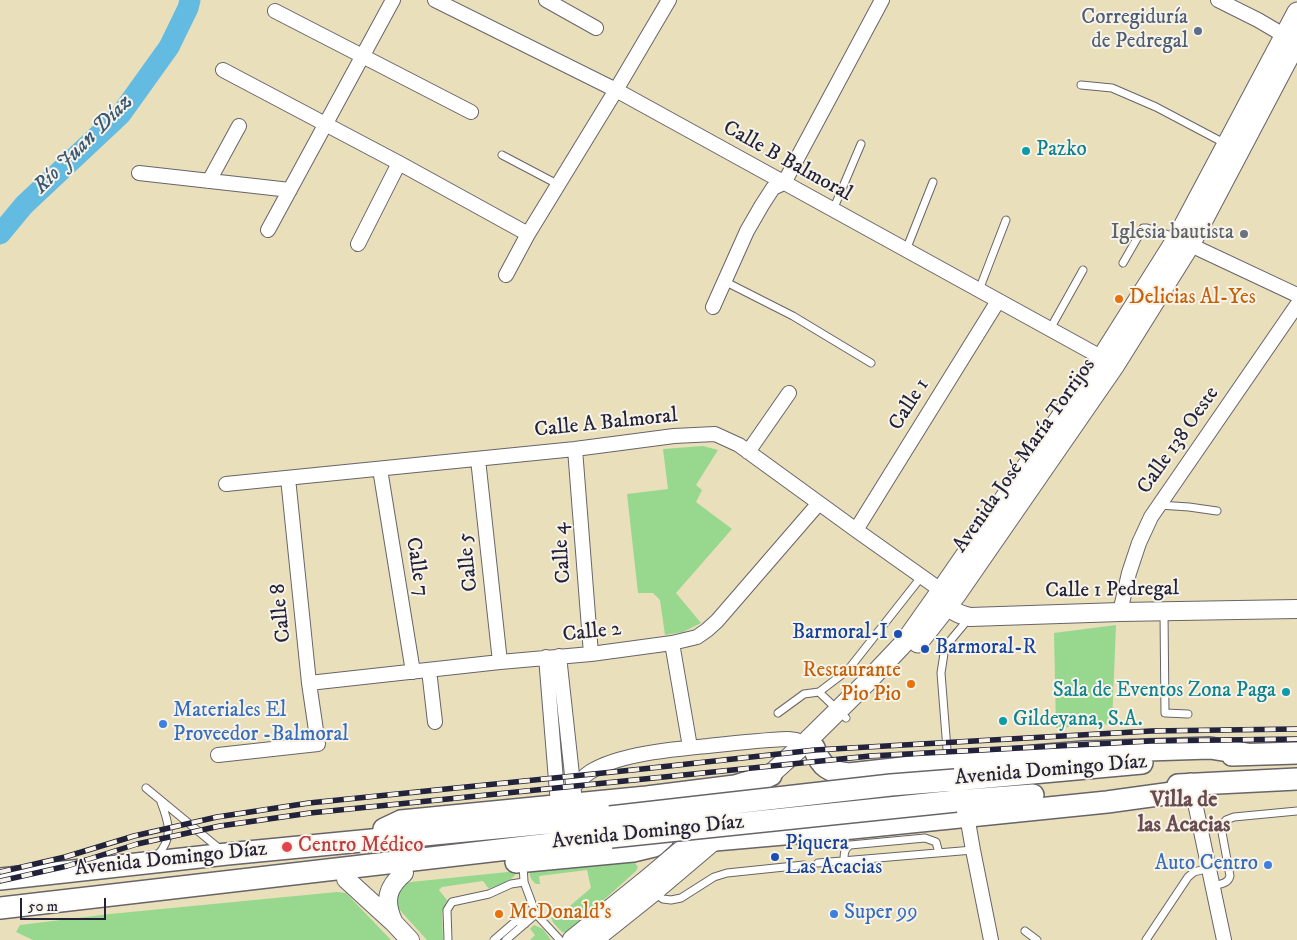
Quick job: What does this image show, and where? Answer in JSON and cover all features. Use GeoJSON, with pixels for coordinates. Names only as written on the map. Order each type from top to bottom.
{"type":"FeatureCollection","features":[{"type":"Feature","properties":{"kind":"main road","name":"Avenida José María Torrijos"},"geometry":{"type":"LineString","coordinates":[[649,887],[715,840],[842,714],[876,689],[913,650],[944,599],[1109,361],[1184,242],[1294,41],[1297,12]]}},
{"type":"Feature","properties":{"kind":"main road","name":"Avenida José María Torrijos"},"geometry":{"type":"LineString","coordinates":[[1184,242],[1227,144],[1294,41]]}},
{"type":"Feature","properties":{"kind":"main road","name":"Avenida José María Torrijos"},"geometry":{"type":"LineString","coordinates":[[649,887],[770,775],[809,746]]}},
{"type":"Feature","properties":{"kind":"main road"},"geometry":{"type":"LineString","coordinates":[[809,746],[826,768],[837,773],[952,771]]}},
{"type":"Feature","properties":{"kind":"main road","name":"Avenida Domingo Díaz"},"geometry":{"type":"LineString","coordinates":[[0,908],[169,888],[611,827],[891,785],[952,771],[1247,754],[1297,753]]}},
{"type":"Feature","properties":{"kind":"main road"},"geometry":{"type":"LineString","coordinates":[[848,774],[836,788],[833,798],[834,811],[842,822],[852,828]]}},
{"type":"Feature","properties":{"kind":"main road"},"geometry":{"type":"LineString","coordinates":[[358,840],[401,822],[569,799],[647,797],[735,786],[770,775]]}},
{"type":"Feature","properties":{"kind":"main road","name":"Avenida Domingo Díaz"},"geometry":{"type":"LineString","coordinates":[[0,880],[358,840],[961,808],[1191,784],[1297,779]]}},
{"type":"Feature","properties":{"kind":"main road"},"geometry":{"type":"LineString","coordinates":[[169,888],[248,888],[404,873],[524,872],[654,846],[662,838],[666,827],[664,816],[647,797]]}},
{"type":"Feature","properties":{"kind":"main road"},"geometry":{"type":"LineString","coordinates":[[715,840],[852,828],[961,808]]}},
{"type":"Feature","properties":{"kind":"main road"},"geometry":{"type":"LineString","coordinates":[[593,940],[649,887],[648,867],[633,851]]}},
{"type":"Feature","properties":{"kind":"main road"},"geometry":{"type":"LineString","coordinates":[[572,940],[649,887]]}},
{"type":"Feature","properties":{"kind":"street"},"geometry":{"type":"LineString","coordinates":[[268,230],[393,0]]}},
{"type":"Feature","properties":{"kind":"street","name":"Calle B Balmoral"},"geometry":{"type":"LineString","coordinates":[[436,0],[458,5],[1109,361]]}},
{"type":"Feature","properties":{"kind":"street"},"geometry":{"type":"LineString","coordinates":[[546,0],[596,28]]}},
{"type":"Feature","properties":{"kind":"street"},"geometry":{"type":"LineString","coordinates":[[506,275],[528,234],[669,0]]}},
{"type":"Feature","properties":{"kind":"street"},"geometry":{"type":"LineString","coordinates":[[713,307],[747,231],[773,188],[784,183],[882,0]]}},
{"type":"Feature","properties":{"kind":"street"},"geometry":{"type":"LineString","coordinates":[[1218,0],[1294,41]]}},
{"type":"Feature","properties":{"kind":"street"},"geometry":{"type":"LineString","coordinates":[[275,11],[471,112]]}},
{"type":"Feature","properties":{"kind":"street"},"geometry":{"type":"LineString","coordinates":[[223,70],[528,234]]}},
{"type":"Feature","properties":{"kind":"street"},"geometry":{"type":"LineString","coordinates":[[209,181],[239,126]]}},
{"type":"Feature","properties":{"kind":"street"},"geometry":{"type":"LineString","coordinates":[[358,244],[399,163]]}},
{"type":"Feature","properties":{"kind":"street"},"geometry":{"type":"LineString","coordinates":[[139,174],[290,190]]}},
{"type":"Feature","properties":{"kind":"street"},"geometry":{"type":"LineString","coordinates":[[1184,242],[1297,295]]}},
{"type":"Feature","properties":{"kind":"street","name":"Calle 1"},"geometry":{"type":"LineString","coordinates":[[856,530],[998,301]]}},
{"type":"Feature","properties":{"kind":"street","name":"Calle 138 Oeste"},"geometry":{"type":"LineString","coordinates":[[1120,612],[1139,543],[1151,517],[1297,304]]}},
{"type":"Feature","properties":{"kind":"street"},"geometry":{"type":"LineString","coordinates":[[748,452],[789,393]]}},
{"type":"Feature","properties":{"kind":"street","name":"Calle A Balmoral"},"geometry":{"type":"LineString","coordinates":[[226,484],[575,449],[674,436],[715,434],[740,445],[922,576],[935,586],[944,599]]}},
{"type":"Feature","properties":{"kind":"street","name":"Calle 4"},"geometry":{"type":"LineString","coordinates":[[575,449],[591,654]]}},
{"type":"Feature","properties":{"kind":"street","name":"Calle 5"},"geometry":{"type":"LineString","coordinates":[[478,458],[500,662]]}},
{"type":"Feature","properties":{"kind":"street","name":"Calle 7"},"geometry":{"type":"LineString","coordinates":[[380,469],[413,672]]}},
{"type":"Feature","properties":{"kind":"street","name":"Calle 8"},"geometry":{"type":"LineString","coordinates":[[218,754],[318,744],[309,683],[288,478]]}},
{"type":"Feature","properties":{"kind":"street","name":"Calle 2"},"geometry":{"type":"LineString","coordinates":[[309,683],[591,654],[672,643],[697,637],[717,621],[819,503]]}},
{"type":"Feature","properties":{"kind":"street","name":"Calle 1 Pedregal"},"geometry":{"type":"LineString","coordinates":[[944,599],[954,612],[970,617],[1120,612],[1297,610]]}},
{"type":"Feature","properties":{"kind":"street"},"geometry":{"type":"LineString","coordinates":[[672,643],[690,747]]}},
{"type":"Feature","properties":{"kind":"street"},"geometry":{"type":"LineString","coordinates":[[553,657],[569,799]]}},
{"type":"Feature","properties":{"kind":"street"},"geometry":{"type":"LineString","coordinates":[[553,657],[569,799]]}},
{"type":"Feature","properties":{"kind":"street"},"geometry":{"type":"LineString","coordinates":[[429,670],[434,722]]}},
{"type":"Feature","properties":{"kind":"street"},"geometry":{"type":"LineString","coordinates":[[569,799],[589,773],[611,762],[642,755],[690,747],[788,739],[796,740],[809,746]]}},
{"type":"Feature","properties":{"kind":"street"},"geometry":{"type":"LineString","coordinates":[[1191,784],[1224,940]]}},
{"type":"Feature","properties":{"kind":"street"},"geometry":{"type":"LineString","coordinates":[[961,808],[973,850],[991,940]]}},
{"type":"Feature","properties":{"kind":"street"},"geometry":{"type":"LineString","coordinates":[[393,922],[389,912],[390,890],[396,880],[404,873]]}},
{"type":"Feature","properties":{"kind":"street"},"geometry":{"type":"LineString","coordinates":[[346,879],[410,940]]}},
{"type":"Feature","properties":{"kind":"lane"},"geometry":{"type":"LineString","coordinates":[[1081,85],[1112,88],[1156,107],[1227,144]]}},
{"type":"Feature","properties":{"kind":"lane"},"geometry":{"type":"LineString","coordinates":[[833,210],[861,144]]}},
{"type":"Feature","properties":{"kind":"lane"},"geometry":{"type":"LineString","coordinates":[[502,155],[558,185]]}},
{"type":"Feature","properties":{"kind":"lane"},"geometry":{"type":"LineString","coordinates":[[906,250],[934,182]]}},
{"type":"Feature","properties":{"kind":"lane"},"geometry":{"type":"LineString","coordinates":[[979,290],[1006,220]]}},
{"type":"Feature","properties":{"kind":"lane"},"geometry":{"type":"LineString","coordinates":[[1123,263],[1142,228],[1147,228],[1184,242]]}},
{"type":"Feature","properties":{"kind":"lane"},"geometry":{"type":"LineString","coordinates":[[1050,329],[1083,270]]}},
{"type":"Feature","properties":{"kind":"lane"},"geometry":{"type":"LineString","coordinates":[[724,281],[793,316],[871,363]]}},
{"type":"Feature","properties":{"kind":"lane"},"geometry":{"type":"LineString","coordinates":[[1158,505],[1190,506],[1218,511]]}},
{"type":"Feature","properties":{"kind":"lane"},"geometry":{"type":"LineString","coordinates":[[778,713],[804,694],[819,692],[848,670],[922,576]]}},
{"type":"Feature","properties":{"kind":"lane"},"geometry":{"type":"LineString","coordinates":[[1164,612],[1165,713],[1188,714]]}},
{"type":"Feature","properties":{"kind":"lane"},"geometry":{"type":"LineString","coordinates":[[952,771],[946,748],[941,673],[945,647],[970,617]]}},
{"type":"Feature","properties":{"kind":"lane"},"geometry":{"type":"LineString","coordinates":[[819,692],[842,714]]}},
{"type":"Feature","properties":{"kind":"lane"},"geometry":{"type":"LineString","coordinates":[[146,788],[226,854]]}},
{"type":"Feature","properties":{"kind":"lane"},"geometry":{"type":"LineString","coordinates":[[153,862],[166,846],[169,831],[168,819],[161,801]]}},
{"type":"Feature","properties":{"kind":"lane"},"geometry":{"type":"LineString","coordinates":[[1212,886],[1225,883],[1229,880],[1230,876],[1222,827],[1226,820],[1234,817],[1297,810]]}},
{"type":"Feature","properties":{"kind":"lane"},"geometry":{"type":"LineString","coordinates":[[844,861],[844,853],[850,845],[925,838],[936,842],[939,853]]}},
{"type":"Feature","properties":{"kind":"lane"},"geometry":{"type":"LineString","coordinates":[[818,864],[973,850]]}},
{"type":"Feature","properties":{"kind":"lane"},"geometry":{"type":"LineString","coordinates":[[649,887],[662,899],[671,900],[681,898],[714,877],[727,873],[804,865]]}},
{"type":"Feature","properties":{"kind":"lane"},"geometry":{"type":"LineString","coordinates":[[1146,940],[1188,876],[1194,872],[1209,868]]}},
{"type":"Feature","properties":{"kind":"lane"},"geometry":{"type":"LineString","coordinates":[[454,940],[448,937],[447,910],[452,902],[489,894],[511,884],[524,872],[536,914],[560,940]]}},
{"type":"Feature","properties":{"kind":"lane"},"geometry":{"type":"LineString","coordinates":[[506,940],[536,914]]}},
{"type":"Feature","properties":{"kind":"lane"},"geometry":{"type":"LineString","coordinates":[[494,940],[516,921],[525,924]]}},
{"type":"Feature","properties":{"kind":"lane"},"geometry":{"type":"LineString","coordinates":[[1025,931],[1037,940]]}},
{"type":"Feature","properties":{"kind":"green space"},"geometry":{"type":"Polygon","coordinates":[[[703,446],[718,450],[696,485],[702,490],[696,502],[732,529],[676,593],[701,623],[683,632],[665,635],[660,600],[653,593],[638,593],[627,494],[668,489],[663,449],[703,446]]]}},
{"type":"Feature","properties":{"kind":"green space"},"geometry":{"type":"Polygon","coordinates":[[[1116,625],[1112,724],[1056,728],[1054,633],[1116,625]]]}},
{"type":"Feature","properties":{"kind":"green space"},"geometry":{"type":"Polygon","coordinates":[[[628,860],[635,863],[638,867],[636,871],[567,933],[562,932],[555,924],[551,913],[553,909],[558,916],[591,888],[587,870],[539,876],[540,884],[536,884],[531,878],[529,870],[628,860]]]}},
{"type":"Feature","properties":{"kind":"green space"},"geometry":{"type":"Polygon","coordinates":[[[517,871],[509,880],[489,889],[483,881],[442,887],[439,890],[447,900],[442,913],[443,940],[427,940],[397,907],[394,901],[401,886],[411,882],[517,871]]]}},
{"type":"Feature","properties":{"kind":"green space"},"geometry":{"type":"Polygon","coordinates":[[[337,892],[346,893],[391,940],[33,940],[16,932],[20,925],[110,914],[337,892]]]}},
{"type":"Feature","properties":{"kind":"green space"},"geometry":{"type":"Polygon","coordinates":[[[534,925],[543,929],[551,940],[530,940],[535,935],[530,929],[534,925]]]}},
{"type":"Feature","properties":{"kind":"waterway","name":"Río Juan Díaz"},"geometry":{"type":"LineString","coordinates":[[0,234],[24,205],[121,114],[169,47],[190,0]]}},
{"type":"Feature","properties":{"kind":"railway"},"geometry":{"type":"LineString","coordinates":[[0,872],[65,857],[134,836],[217,817],[309,803],[815,750],[1151,731],[1297,729]]}},
{"type":"Feature","properties":{"kind":"railway"},"geometry":{"type":"LineString","coordinates":[[0,881],[67,866],[137,844],[220,826],[310,813],[870,756],[1151,741],[1297,739]]}},
{"type":"Feature","properties":{"kind":"place","name":"Corregiduría de Pedregal"},"geometry":{"type":"Point","coordinates":[1198,31]}},
{"type":"Feature","properties":{"kind":"place","name":"Pazko"},"geometry":{"type":"Point","coordinates":[1026,151]}},
{"type":"Feature","properties":{"kind":"place","name":"Iglesia bautista"},"geometry":{"type":"Point","coordinates":[1244,234]}},
{"type":"Feature","properties":{"kind":"place","name":"Delicias Al-Yes"},"geometry":{"type":"Point","coordinates":[1119,299]}},
{"type":"Feature","properties":{"kind":"place","name":"Barmoral-I"},"geometry":{"type":"Point","coordinates":[898,634]}},
{"type":"Feature","properties":{"kind":"place","name":"Barmoral-R"},"geometry":{"type":"Point","coordinates":[925,649]}},
{"type":"Feature","properties":{"kind":"place","name":"Restaurante Pio Pio"},"geometry":{"type":"Point","coordinates":[911,684]}},
{"type":"Feature","properties":{"kind":"place","name":"Sala de Eventos Zona Paga"},"geometry":{"type":"Point","coordinates":[1286,692]}},
{"type":"Feature","properties":{"kind":"place","name":"Gildeyana, S.A."},"geometry":{"type":"Point","coordinates":[1003,721]}},
{"type":"Feature","properties":{"kind":"place","name":"Materiales El Proveedor -Balmoral"},"geometry":{"type":"Point","coordinates":[163,724]}},
{"type":"Feature","properties":{"kind":"place","name":"Centro Médico"},"geometry":{"type":"Point","coordinates":[287,847]}},
{"type":"Feature","properties":{"kind":"place","name":"Piquera Las Acacias"},"geometry":{"type":"Point","coordinates":[775,857]}},
{"type":"Feature","properties":{"kind":"place","name":"Auto Centro"},"geometry":{"type":"Point","coordinates":[1268,865]}},
{"type":"Feature","properties":{"kind":"place","name":"McDonald's"},"geometry":{"type":"Point","coordinates":[499,914]}},
{"type":"Feature","properties":{"kind":"place","name":"Super 99"},"geometry":{"type":"Point","coordinates":[834,914]}},
{"type":"Feature","properties":{"kind":"district","name":"Villa de las Acacias"},"geometry":{"type":"Point","coordinates":[1184,814]}}]}
